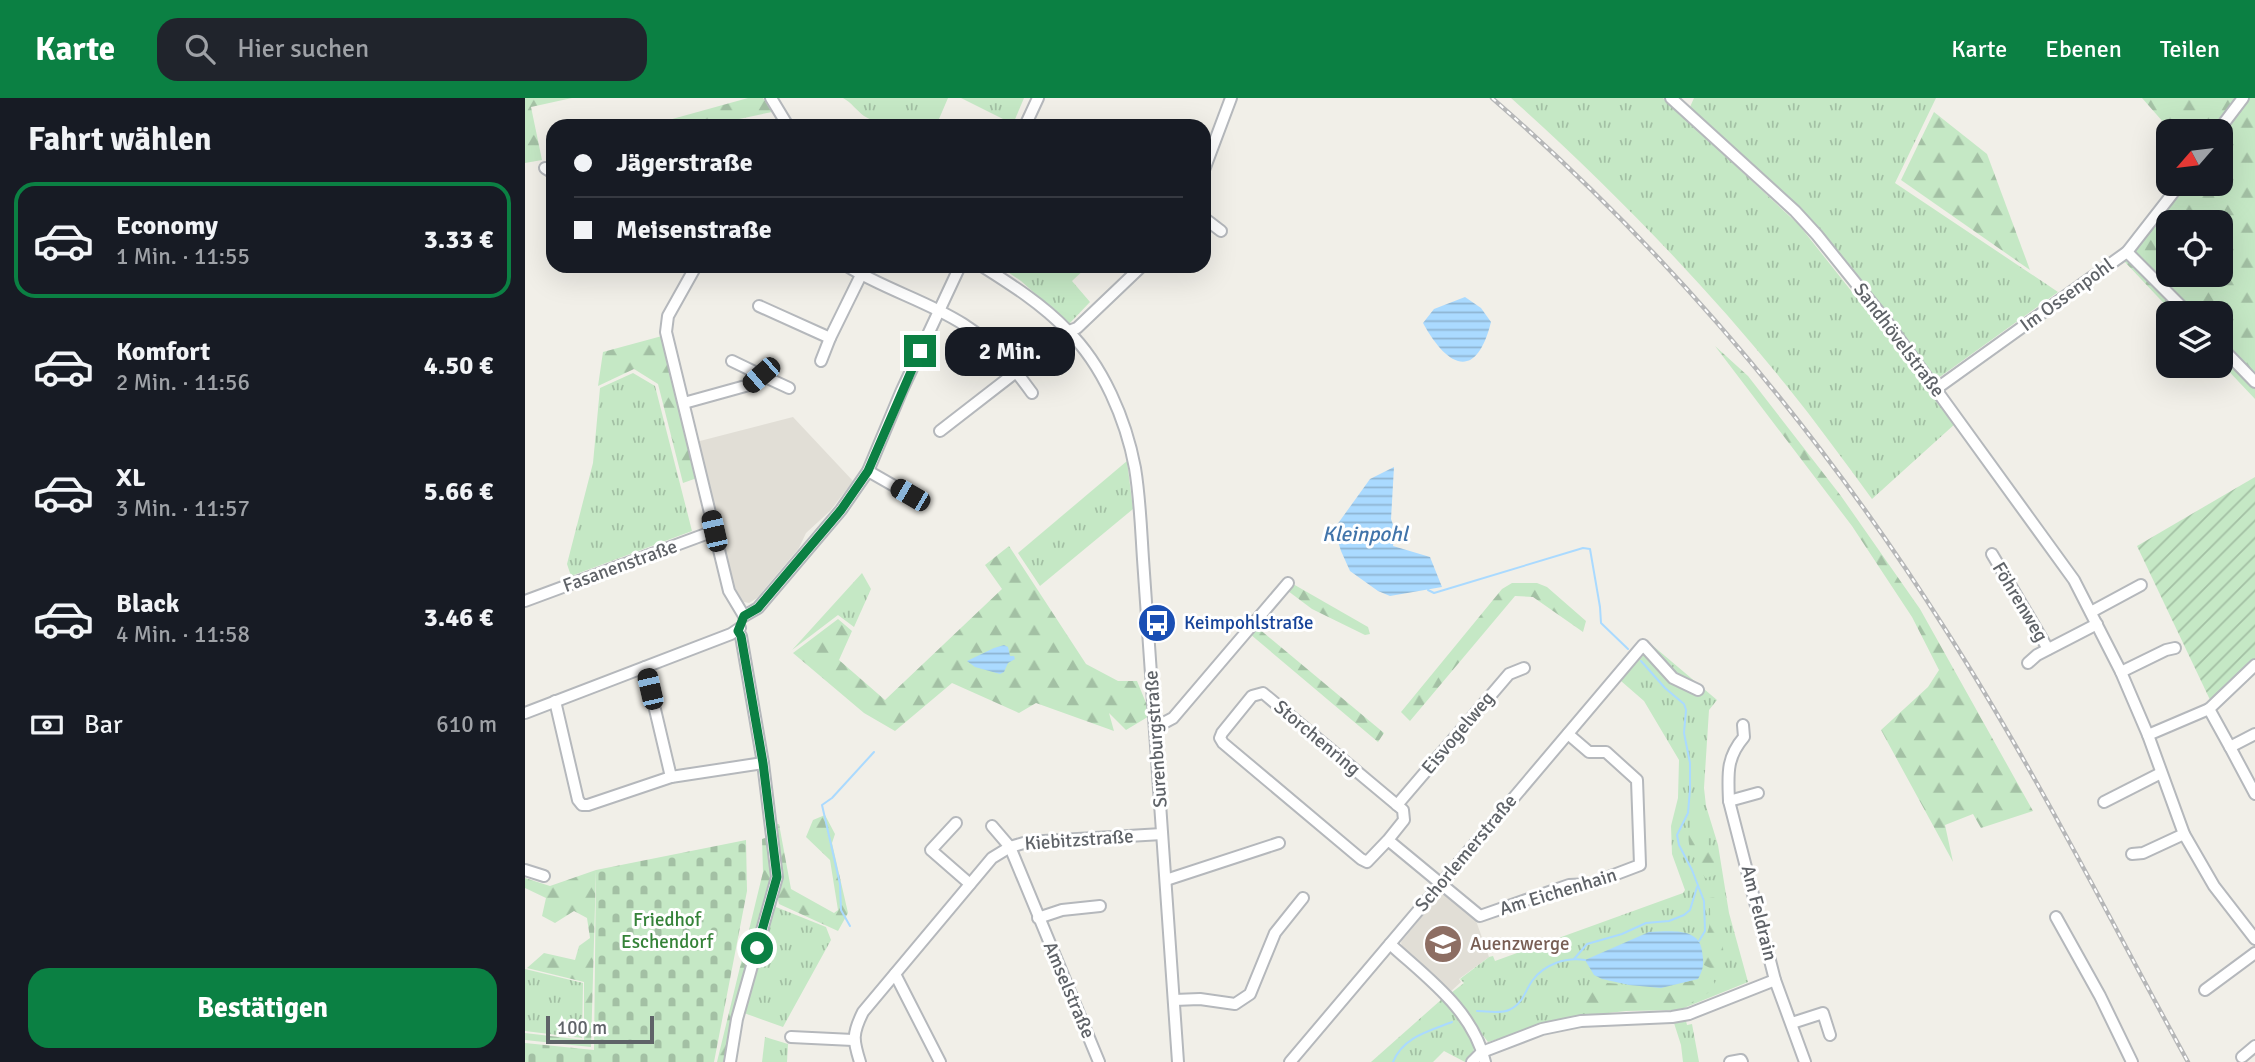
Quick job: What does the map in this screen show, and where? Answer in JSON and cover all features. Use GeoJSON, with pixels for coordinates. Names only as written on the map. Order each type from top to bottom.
{"type":"FeatureCollection","features":[{"type":"Feature","properties":{"kind":"street"},"geometry":{"type":"LineString","coordinates":[[771,98],[783,119]]}},
{"type":"Feature","properties":{"kind":"street"},"geometry":{"type":"LineString","coordinates":[[1028,119],[1038,98]]}},
{"type":"Feature","properties":{"kind":"street"},"geometry":{"type":"LineString","coordinates":[[1211,151],[1231,98]]}},
{"type":"Feature","properties":{"kind":"street","name":"Sandhövelstraße"},"geometry":{"type":"LineString","coordinates":[[1671,98],[1795,211],[1817,235],[1936,389],[2074,580],[2121,672],[2148,735],[2184,834],[2214,886],[2255,939]]}},
{"type":"Feature","properties":{"kind":"street"},"geometry":{"type":"LineString","coordinates":[[2227,119],[2243,98]]}},
{"type":"Feature","properties":{"kind":"street","name":"Im Ossenpohl"},"geometry":{"type":"LineString","coordinates":[[1936,389],[2127,251],[2171,196]]}},
{"type":"Feature","properties":{"kind":"street"},"geometry":{"type":"LineString","coordinates":[[1211,224],[1221,232]]}},
{"type":"Feature","properties":{"kind":"street"},"geometry":{"type":"LineString","coordinates":[[2127,251],[2176,301]]}},
{"type":"Feature","properties":{"kind":"street"},"geometry":{"type":"LineString","coordinates":[[692,273],[665,323],[729,591],[744,616]]}},
{"type":"Feature","properties":{"kind":"street"},"geometry":{"type":"LineString","coordinates":[[858,273],[962,323],[991,344],[1032,393]]}},
{"type":"Feature","properties":{"kind":"street"},"geometry":{"type":"LineString","coordinates":[[525,713],[738,631],[744,616],[758,608],[841,510],[868,471],[957,273]]}},
{"type":"Feature","properties":{"kind":"street","name":"Surenburgstraße"},"geometry":{"type":"LineString","coordinates":[[993,273],[1020,290],[1069,331],[1094,366],[1113,400],[1135,468],[1156,727],[1178,1062]]}},
{"type":"Feature","properties":{"kind":"street"},"geometry":{"type":"LineString","coordinates":[[940,431],[1069,331],[1077,328],[1135,273]]}},
{"type":"Feature","properties":{"kind":"street"},"geometry":{"type":"LineString","coordinates":[[821,361],[829,338],[861,275]]}},
{"type":"Feature","properties":{"kind":"street"},"geometry":{"type":"LineString","coordinates":[[759,306],[829,338]]}},
{"type":"Feature","properties":{"kind":"street"},"geometry":{"type":"LineString","coordinates":[[2233,359],[2255,382]]}},
{"type":"Feature","properties":{"kind":"street"},"geometry":{"type":"LineString","coordinates":[[732,361],[789,388]]}},
{"type":"Feature","properties":{"kind":"street"},"geometry":{"type":"LineString","coordinates":[[684,403],[749,385],[761,375]]}},
{"type":"Feature","properties":{"kind":"street"},"geometry":{"type":"LineString","coordinates":[[868,471],[910,495]]}},
{"type":"Feature","properties":{"kind":"street","name":"Fasanenstraße"},"geometry":{"type":"LineString","coordinates":[[525,601],[714,531]]}},
{"type":"Feature","properties":{"kind":"street","name":"Föhrenweg"},"geometry":{"type":"LineString","coordinates":[[1992,554],[2048,649]]}},
{"type":"Feature","properties":{"kind":"street"},"geometry":{"type":"LineString","coordinates":[[1156,727],[1173,718],[1288,583]]}},
{"type":"Feature","properties":{"kind":"street"},"geometry":{"type":"LineString","coordinates":[[2091,612],[2141,585]]}},
{"type":"Feature","properties":{"kind":"street","name":"Föhrenweg"},"geometry":{"type":"LineString","coordinates":[[2028,663],[2048,649],[2097,624]]}},
{"type":"Feature","properties":{"kind":"street"},"geometry":{"type":"LineString","coordinates":[[730,1062],[737,1019],[777,877],[763,763],[738,631]]}},
{"type":"Feature","properties":{"kind":"street","name":"Schorlemerstraße"},"geometry":{"type":"LineString","coordinates":[[1290,1062],[1643,645],[1674,678],[1698,690]]}},
{"type":"Feature","properties":{"kind":"street"},"geometry":{"type":"LineString","coordinates":[[2121,672],[2175,648]]}},
{"type":"Feature","properties":{"kind":"street"},"geometry":{"type":"LineString","coordinates":[[2148,735],[2209,709],[2255,665]]}},
{"type":"Feature","properties":{"kind":"street"},"geometry":{"type":"LineString","coordinates":[[645,667],[671,777]]}},
{"type":"Feature","properties":{"kind":"street","name":"Eisvogelweg"},"geometry":{"type":"LineString","coordinates":[[1397,805],[1509,674],[1524,668]]}},
{"type":"Feature","properties":{"kind":"street","name":"Storchenring"},"geometry":{"type":"LineString","coordinates":[[1263,693],[1405,814],[1404,820],[1388,840],[1367,862],[1361,859],[1223,743],[1221,733],[1252,696],[1263,693]]}},
{"type":"Feature","properties":{"kind":"street"},"geometry":{"type":"LineString","coordinates":[[555,701],[578,800],[582,805],[671,777],[763,763]]}},
{"type":"Feature","properties":{"kind":"street"},"geometry":{"type":"LineString","coordinates":[[2209,709],[2255,794]]}},
{"type":"Feature","properties":{"kind":"street","name":"Am Feldrain"},"geometry":{"type":"LineString","coordinates":[[1743,724],[1744,737],[1733,750],[1728,774],[1729,801],[1776,980],[1805,1062]]}},
{"type":"Feature","properties":{"kind":"street","name":"Am Eichenhain"},"geometry":{"type":"LineString","coordinates":[[1440,883],[1480,916],[1569,885],[1590,884],[1640,865],[1637,780],[1606,752],[1589,752],[1568,734]]}},
{"type":"Feature","properties":{"kind":"street"},"geometry":{"type":"LineString","coordinates":[[2229,747],[2255,734]]}},
{"type":"Feature","properties":{"kind":"street"},"geometry":{"type":"LineString","coordinates":[[2104,803],[2161,773]]}},
{"type":"Feature","properties":{"kind":"street"},"geometry":{"type":"LineString","coordinates":[[1729,801],[1758,793]]}},
{"type":"Feature","properties":{"kind":"street"},"geometry":{"type":"LineString","coordinates":[[956,823],[931,850],[970,884]]}},
{"type":"Feature","properties":{"kind":"street","name":"Amselstraße"},"geometry":{"type":"LineString","coordinates":[[992,826],[1010,847],[1100,1062]]}},
{"type":"Feature","properties":{"kind":"street","name":"Kiebitzstraße"},"geometry":{"type":"LineString","coordinates":[[853,1040],[863,1012],[992,858],[1010,847],[1027,842],[1162,834]]}},
{"type":"Feature","properties":{"kind":"street"},"geometry":{"type":"LineString","coordinates":[[2132,854],[2143,853],[2184,834]]}},
{"type":"Feature","properties":{"kind":"street"},"geometry":{"type":"LineString","coordinates":[[1388,840],[1440,883]]}},
{"type":"Feature","properties":{"kind":"street"},"geometry":{"type":"LineString","coordinates":[[1166,880],[1279,844]]}},
{"type":"Feature","properties":{"kind":"street"},"geometry":{"type":"LineString","coordinates":[[525,870],[544,876]]}},
{"type":"Feature","properties":{"kind":"street"},"geometry":{"type":"LineString","coordinates":[[1174,1000],[1200,999],[1235,1004],[1250,994],[1275,933],[1303,898]]}},
{"type":"Feature","properties":{"kind":"street","name":"Amselstraße"},"geometry":{"type":"LineString","coordinates":[[1038,918],[1062,910],[1100,906]]}},
{"type":"Feature","properties":{"kind":"street"},"geometry":{"type":"LineString","coordinates":[[2056,917],[2100,996],[2132,1062]]}},
{"type":"Feature","properties":{"kind":"street"},"geometry":{"type":"LineString","coordinates":[[1390,944],[1450,999],[1473,1031],[1484,1057]]}},
{"type":"Feature","properties":{"kind":"street"},"geometry":{"type":"LineString","coordinates":[[2205,990],[2255,953]]}},
{"type":"Feature","properties":{"kind":"street"},"geometry":{"type":"LineString","coordinates":[[895,974],[940,1062]]}},
{"type":"Feature","properties":{"kind":"street"},"geometry":{"type":"LineString","coordinates":[[1472,1062],[1542,1029],[1581,1021],[1689,1014],[1776,980]]}},
{"type":"Feature","properties":{"kind":"street"},"geometry":{"type":"LineString","coordinates":[[1792,1023],[1823,1013],[1831,1035]]}},
{"type":"Feature","properties":{"kind":"street"},"geometry":{"type":"LineString","coordinates":[[791,1037],[853,1040],[860,1062]]}},
{"type":"Feature","properties":{"kind":"street"},"geometry":{"type":"LineString","coordinates":[[2242,1057],[2255,1046]]}},
{"type":"Feature","properties":{"kind":"street"},"geometry":{"type":"LineString","coordinates":[[1730,1062],[1741,1059],[1742,1062]]}},
{"type":"Feature","properties":{"kind":"shaded area"},"geometry":{"type":"Polygon","coordinates":[[[793,417],[853,481],[830,511],[806,533],[799,548],[757,598],[749,603],[744,602],[736,597],[696,442],[793,417]]]}},
{"type":"Feature","properties":{"kind":"shaded area","name":"Auenzwerge"},"geometry":{"type":"Polygon","coordinates":[[[1445,894],[1475,918],[1489,957],[1459,979],[1461,982],[1450,992],[1402,947],[1401,942],[1438,897],[1445,894]]]}},
{"type":"Feature","properties":{"kind":"green space"},"geometry":{"type":"Polygon","coordinates":[[[525,98],[572,98],[531,107],[542,160],[525,163],[525,98]]]}},
{"type":"Feature","properties":{"kind":"green space"},"geometry":{"type":"Polygon","coordinates":[[[748,98],[763,98],[772,112],[739,119],[672,119],[748,98]]]}},
{"type":"Feature","properties":{"kind":"green space"},"geometry":{"type":"Polygon","coordinates":[[[843,98],[948,98],[939,119],[871,119],[843,98]]]}},
{"type":"Feature","properties":{"kind":"green space"},"geometry":{"type":"Polygon","coordinates":[[[961,98],[1024,98],[1015,119],[1003,119],[961,98]]]}},
{"type":"Feature","properties":{"kind":"green space"},"geometry":{"type":"Polygon","coordinates":[[[1511,98],[1663,98],[1799,225],[1956,423],[1872,499],[1797,399],[1722,309],[1584,165],[1511,98]]]}},
{"type":"Feature","properties":{"kind":"green space"},"geometry":{"type":"Polygon","coordinates":[[[1694,98],[1936,98],[1895,183],[2058,292],[1937,379],[1808,217],[1690,107],[1694,98]]]}},
{"type":"Feature","properties":{"kind":"green space"},"geometry":{"type":"Polygon","coordinates":[[[2142,98],[2255,98],[2255,399],[2233,376],[2233,301],[2162,301],[2124,261],[2156,211],[2156,287],[2233,287],[2233,210],[2156,210],[2165,196],[2233,196],[2233,119],[2160,119],[2142,98]]]}},
{"type":"Feature","properties":{"kind":"green space"},"geometry":{"type":"Polygon","coordinates":[[[1934,112],[1987,154],[2030,270],[1901,180],[1934,112]]]}},
{"type":"Feature","properties":{"kind":"green space"},"geometry":{"type":"Polygon","coordinates":[[[1009,273],[1081,273],[1072,281],[1090,302],[1069,324],[1009,273]]]}},
{"type":"Feature","properties":{"kind":"green space"},"geometry":{"type":"Polygon","coordinates":[[[662,336],[697,478],[683,483],[658,384],[634,369],[598,386],[603,352],[662,336]]]}},
{"type":"Feature","properties":{"kind":"green space"},"geometry":{"type":"Polygon","coordinates":[[[1715,346],[1748,376],[1841,496],[1920,609],[2033,811],[1981,828],[1973,814],[1945,825],[1953,862],[1881,730],[1928,687],[1939,670],[1912,617],[1852,526],[1715,346]]]}},
{"type":"Feature","properties":{"kind":"green space"},"geometry":{"type":"Polygon","coordinates":[[[633,373],[655,386],[692,531],[571,576],[567,564],[593,463],[600,388],[633,373]]]}},
{"type":"Feature","properties":{"kind":"green space"},"geometry":{"type":"Polygon","coordinates":[[[1127,461],[1133,509],[1040,586],[1018,553],[1127,461]]]}},
{"type":"Feature","properties":{"kind":"green space"},"geometry":{"type":"Polygon","coordinates":[[[2255,477],[2255,663],[2212,704],[2137,546],[2255,477]]]}},
{"type":"Feature","properties":{"kind":"green space"},"geometry":{"type":"Polygon","coordinates":[[[1009,546],[1086,664],[1118,681],[1137,681],[1151,715],[1126,730],[1109,713],[1114,731],[1036,703],[1019,713],[952,683],[895,731],[864,713],[793,653],[838,619],[852,631],[839,660],[885,700],[1002,589],[985,565],[1009,546]]]}},
{"type":"Feature","properties":{"kind":"green space"},"geometry":{"type":"Polygon","coordinates":[[[862,573],[871,589],[854,627],[838,615],[792,650],[862,573]]]}},
{"type":"Feature","properties":{"kind":"green space"},"geometry":{"type":"Polygon","coordinates":[[[1512,583],[1537,583],[1547,587],[1586,621],[1583,632],[1533,597],[1515,596],[1410,721],[1401,712],[1502,589],[1512,583]]]}},
{"type":"Feature","properties":{"kind":"green space"},"geometry":{"type":"Polygon","coordinates":[[[1293,584],[1368,627],[1370,634],[1365,635],[1312,609],[1288,591],[1293,584]]]}},
{"type":"Feature","properties":{"kind":"green space"},"geometry":{"type":"Polygon","coordinates":[[[1258,628],[1384,733],[1378,742],[1250,634],[1258,628]]]}},
{"type":"Feature","properties":{"kind":"green space"},"geometry":{"type":"Polygon","coordinates":[[[1652,645],[1717,700],[1709,710],[1704,788],[1706,806],[1718,845],[1729,913],[1748,982],[1679,1010],[1626,1011],[1565,1018],[1488,1042],[1451,993],[1464,983],[1460,979],[1489,957],[1493,956],[1495,961],[1683,893],[1685,890],[1672,854],[1671,826],[1678,798],[1679,760],[1644,701],[1621,681],[1652,645]]]}},
{"type":"Feature","properties":{"kind":"green space"},"geometry":{"type":"Polygon","coordinates":[[[1694,812],[1715,865],[1716,875],[1705,878],[1689,840],[1694,812]]]}},
{"type":"Feature","properties":{"kind":"green space"},"geometry":{"type":"Polygon","coordinates":[[[825,815],[835,834],[832,843],[848,913],[838,931],[779,904],[773,879],[725,1062],[717,1062],[763,872],[762,839],[768,837],[766,824],[779,824],[791,889],[834,913],[838,910],[830,860],[806,837],[813,820],[825,815]]]}},
{"type":"Feature","properties":{"kind":"green space","name":"Friedhof Eschendorf"},"geometry":{"type":"Polygon","coordinates":[[[746,840],[747,891],[714,1062],[525,1062],[525,1043],[594,1050],[596,870],[746,840]]]}},
{"type":"Feature","properties":{"kind":"green space"},"geometry":{"type":"Polygon","coordinates":[[[596,870],[591,1047],[525,1040],[525,1033],[584,1040],[584,982],[527,968],[544,953],[575,960],[579,946],[590,938],[587,918],[574,911],[555,923],[542,916],[546,898],[525,888],[525,878],[550,886],[596,870]]]}},
{"type":"Feature","properties":{"kind":"green space"},"geometry":{"type":"Polygon","coordinates":[[[772,886],[776,907],[826,927],[831,940],[783,1027],[744,1013],[772,886]]]}},
{"type":"Feature","properties":{"kind":"green space"},"geometry":{"type":"Polygon","coordinates":[[[1719,897],[1724,960],[1722,968],[1712,969],[1704,965],[1701,944],[1709,928],[1709,898],[1719,897]]]}},
{"type":"Feature","properties":{"kind":"green space"},"geometry":{"type":"Polygon","coordinates":[[[525,969],[583,983],[582,1038],[525,1031],[525,969]]]}},
{"type":"Feature","properties":{"kind":"green space"},"geometry":{"type":"Polygon","coordinates":[[[1705,973],[1716,986],[1695,1001],[1674,1007],[1615,1006],[1581,1012],[1568,1000],[1576,991],[1598,982],[1661,988],[1698,979],[1705,973]]]}},
{"type":"Feature","properties":{"kind":"green space"},"geometry":{"type":"Polygon","coordinates":[[[1442,999],[1461,1022],[1473,1043],[1473,1052],[1465,1062],[1444,1051],[1433,1062],[1371,1062],[1442,999]]]}},
{"type":"Feature","properties":{"kind":"green space"},"geometry":{"type":"Polygon","coordinates":[[[1686,1021],[1687,1025],[1692,1024],[1699,1062],[1683,1062],[1674,1023],[1686,1021]]]}},
{"type":"Feature","properties":{"kind":"green space"},"geometry":{"type":"Polygon","coordinates":[[[765,1037],[788,1044],[787,1062],[762,1062],[765,1037]]]}},
{"type":"Feature","properties":{"kind":"water"},"geometry":{"type":"Polygon","coordinates":[[[1465,297],[1481,308],[1491,322],[1485,341],[1477,354],[1460,362],[1442,350],[1423,323],[1434,309],[1465,297]]]}},
{"type":"Feature","properties":{"kind":"water","name":"Kleinpohl"},"geometry":{"type":"Polygon","coordinates":[[[1394,467],[1391,519],[1395,530],[1393,546],[1430,557],[1442,587],[1390,596],[1378,591],[1350,571],[1341,551],[1334,529],[1370,479],[1394,467]]]}},
{"type":"Feature","properties":{"kind":"water"},"geometry":{"type":"Polygon","coordinates":[[[1004,645],[1015,659],[1008,663],[1000,674],[975,667],[967,661],[994,648],[1004,645]]]}},
{"type":"Feature","properties":{"kind":"water"},"geometry":{"type":"Polygon","coordinates":[[[1673,931],[1695,937],[1700,943],[1703,959],[1698,979],[1661,988],[1629,985],[1594,975],[1585,960],[1649,932],[1673,931]]]}},
{"type":"Feature","properties":{"kind":"waterway"},"geometry":{"type":"LineString","coordinates":[[1428,590],[1434,593],[1583,548],[1590,549],[1601,623],[1628,649]]}},
{"type":"Feature","properties":{"kind":"waterway"},"geometry":{"type":"LineString","coordinates":[[1641,661],[1665,688],[1684,704],[1686,710],[1684,733],[1690,763],[1690,789],[1688,813],[1677,835],[1704,901],[1705,931],[1699,941]]}},
{"type":"Feature","properties":{"kind":"waterway"},"geometry":{"type":"LineString","coordinates":[[850,926],[841,910],[840,884],[822,805],[832,798],[874,752]]}},
{"type":"Feature","properties":{"kind":"waterway"},"geometry":{"type":"LineString","coordinates":[[1574,959],[1587,944],[1622,934],[1646,923],[1669,921],[1684,915],[1690,910],[1697,887]]}},
{"type":"Feature","properties":{"kind":"waterway"},"geometry":{"type":"LineString","coordinates":[[1477,1011],[1509,1010],[1521,1001],[1532,981],[1549,966],[1563,961],[1585,960]]}},
{"type":"Feature","properties":{"kind":"waterway"},"geometry":{"type":"LineString","coordinates":[[1393,1062],[1397,1053],[1410,1041],[1452,1022]]}},
{"type":"Feature","properties":{"kind":"railway"},"geometry":{"type":"LineString","coordinates":[[1492,98],[1557,157],[1681,282],[1739,348],[1848,487],[1947,632],[2011,737],[2188,1062]]}},
{"type":"Feature","properties":{"kind":"place","name":"Keimpohlstraße"},"geometry":{"type":"Point","coordinates":[1157,623]}},
{"type":"Feature","properties":{"kind":"place","name":"Auenzwerge"},"geometry":{"type":"Point","coordinates":[1443,944]}},
{"type":"Feature","properties":{"kind":"route"},"geometry":{"type":"LineString","coordinates":[[757,948],[777,877],[763,763],[738,631],[744,616],[758,608],[855,492],[868,471],[920,351]]}}]}
